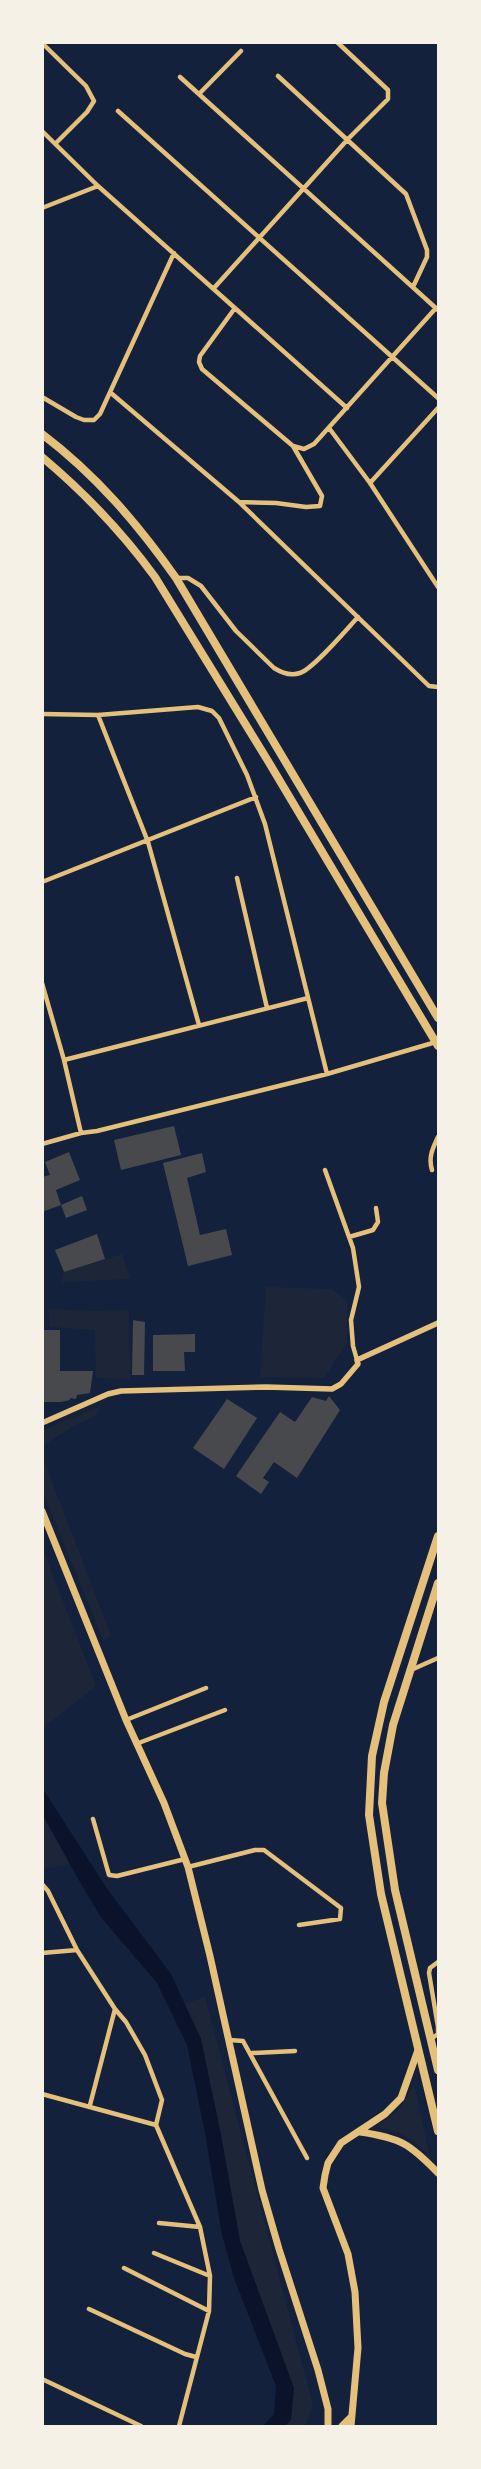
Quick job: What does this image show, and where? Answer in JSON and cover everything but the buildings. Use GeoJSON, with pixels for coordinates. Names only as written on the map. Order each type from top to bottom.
{"type":"FeatureCollection","features":[{"type":"Feature","properties":{"kind":"highway"},"geometry":{"type":"LineString","coordinates":[[42,434],[87,471],[117,502],[144,534],[176,578],[438,1018]]}},
{"type":"Feature","properties":{"kind":"highway"},"geometry":{"type":"LineString","coordinates":[[42,457],[98,507],[155,577],[268,761],[437,1044]]}},
{"type":"Feature","properties":{"kind":"highway"},"geometry":{"type":"LineString","coordinates":[[438,1536],[384,1702],[369,1780],[372,1851],[438,2131]]}},
{"type":"Feature","properties":{"kind":"highway"},"geometry":{"type":"LineString","coordinates":[[438,1583],[388,1748],[382,1803],[395,1890],[438,2070]]}},
{"type":"Feature","properties":{"kind":"main road"},"geometry":{"type":"LineString","coordinates":[[44,1515],[126,1720],[164,1803],[186,1863],[230,2040],[262,2190],[318,2370],[328,2410],[328,2426]]}},
{"type":"Feature","properties":{"kind":"main road"},"geometry":{"type":"LineString","coordinates":[[351,2426],[358,2348],[355,2292],[348,2254],[323,2188],[324,2175],[334,2152],[342,2143],[360,2132],[394,2106],[401,2098],[418,2050]]}},
{"type":"Feature","properties":{"kind":"main road"},"geometry":{"type":"LineString","coordinates":[[360,2132],[388,2137],[409,2145],[438,2173]]}},
{"type":"Feature","properties":{"kind":"main road"},"geometry":{"type":"LineString","coordinates":[[342,2426],[351,2417]]}},
{"type":"Feature","properties":{"kind":"street"},"geometry":{"type":"LineString","coordinates":[[214,288],[348,139],[388,99],[388,90],[337,42]]}},
{"type":"Feature","properties":{"kind":"street"},"geometry":{"type":"LineString","coordinates":[[42,43],[86,86],[94,101],[88,112],[56,143]]}},
{"type":"Feature","properties":{"kind":"street"},"geometry":{"type":"LineString","coordinates":[[199,94],[241,51]]}},
{"type":"Feature","properties":{"kind":"street"},"geometry":{"type":"LineString","coordinates":[[278,76],[406,194],[427,250],[427,257],[413,287]]}},
{"type":"Feature","properties":{"kind":"street"},"geometry":{"type":"LineString","coordinates":[[180,77],[437,309],[314,444],[304,448],[293,446]]}},
{"type":"Feature","properties":{"kind":"street"},"geometry":{"type":"LineString","coordinates":[[118,111],[438,398]]}},
{"type":"Feature","properties":{"kind":"street"},"geometry":{"type":"LineString","coordinates":[[42,131],[98,186],[347,408]]}},
{"type":"Feature","properties":{"kind":"street"},"geometry":{"type":"LineString","coordinates":[[42,208],[98,186]]}},
{"type":"Feature","properties":{"kind":"street"},"geometry":{"type":"LineString","coordinates":[[42,397],[84,420],[94,420],[100,414],[111,394],[174,253]]}},
{"type":"Feature","properties":{"kind":"street"},"geometry":{"type":"LineString","coordinates":[[235,308],[200,356],[199,362],[202,369],[293,446],[322,496],[322,503],[317,507],[239,502]]}},
{"type":"Feature","properties":{"kind":"street"},"geometry":{"type":"LineString","coordinates":[[111,394],[239,502],[429,686],[438,687]]}},
{"type":"Feature","properties":{"kind":"street"},"geometry":{"type":"LineString","coordinates":[[370,483],[438,408]]}},
{"type":"Feature","properties":{"kind":"street"},"geometry":{"type":"LineString","coordinates":[[329,428],[370,483],[438,587]]}},
{"type":"Feature","properties":{"kind":"street"},"geometry":{"type":"LineString","coordinates":[[176,578],[188,578],[201,586],[236,631],[281,673],[299,674],[306,670],[358,617]]}},
{"type":"Feature","properties":{"kind":"street"},"geometry":{"type":"LineString","coordinates":[[42,714],[98,715],[202,707],[215,714],[256,797],[268,836],[327,1074]]}},
{"type":"Feature","properties":{"kind":"street"},"geometry":{"type":"LineString","coordinates":[[98,715],[148,842],[200,1025]]}},
{"type":"Feature","properties":{"kind":"street"},"geometry":{"type":"LineString","coordinates":[[42,882],[148,842],[256,797]]}},
{"type":"Feature","properties":{"kind":"street"},"geometry":{"type":"LineString","coordinates":[[238,878],[267,1008]]}},
{"type":"Feature","properties":{"kind":"street"},"geometry":{"type":"LineString","coordinates":[[42,982],[64,1060],[80,1132]]}},
{"type":"Feature","properties":{"kind":"street"},"geometry":{"type":"LineString","coordinates":[[64,1060],[308,998]]}},
{"type":"Feature","properties":{"kind":"street"},"geometry":{"type":"LineString","coordinates":[[42,1144],[80,1132],[97,1131],[327,1074],[437,1044]]}},
{"type":"Feature","properties":{"kind":"street"},"geometry":{"type":"LineString","coordinates":[[432,1170],[430,1163],[432,1149],[438,1137]]}},
{"type":"Feature","properties":{"kind":"street"},"geometry":{"type":"LineString","coordinates":[[42,1423],[108,1394],[121,1391],[266,1387],[332,1389],[340,1384],[358,1364],[353,1346],[351,1320],[359,1287],[349,1236],[325,1170]]}},
{"type":"Feature","properties":{"kind":"street"},"geometry":{"type":"LineString","coordinates":[[349,1236],[373,1230],[378,1222],[376,1208]]}},
{"type":"Feature","properties":{"kind":"street"},"geometry":{"type":"LineString","coordinates":[[358,1360],[438,1323]]}},
{"type":"Feature","properties":{"kind":"street"},"geometry":{"type":"LineString","coordinates":[[410,1671],[438,1658]]}},
{"type":"Feature","properties":{"kind":"street"},"geometry":{"type":"LineString","coordinates":[[126,1720],[206,1688]]}},
{"type":"Feature","properties":{"kind":"street"},"geometry":{"type":"LineString","coordinates":[[136,1744],[225,1710]]}},
{"type":"Feature","properties":{"kind":"street"},"geometry":{"type":"LineString","coordinates":[[93,1819],[109,1875],[117,1876],[255,1850],[264,1850],[341,1908],[340,1919],[299,1925]]}},
{"type":"Feature","properties":{"kind":"street"},"geometry":{"type":"LineString","coordinates":[[42,1884],[48,1891],[77,1950],[126,2022],[145,2055],[157,2082],[162,2100],[156,2125],[200,2227],[210,2276],[209,2311],[179,2426]]}},
{"type":"Feature","properties":{"kind":"street"},"geometry":{"type":"LineString","coordinates":[[42,1952],[77,1950]]}},
{"type":"Feature","properties":{"kind":"street"},"geometry":{"type":"LineString","coordinates":[[431,2039],[438,2034],[438,2028],[429,1973],[430,1968],[438,1962]]}},
{"type":"Feature","properties":{"kind":"street"},"geometry":{"type":"LineString","coordinates":[[90,2105],[115,2008]]}},
{"type":"Feature","properties":{"kind":"street"},"geometry":{"type":"LineString","coordinates":[[230,2040],[243,2041],[252,2053],[264,2082],[307,2158]]}},
{"type":"Feature","properties":{"kind":"street"},"geometry":{"type":"LineString","coordinates":[[252,2053],[295,2050]]}},
{"type":"Feature","properties":{"kind":"street"},"geometry":{"type":"LineString","coordinates":[[42,2094],[90,2105],[156,2125]]}},
{"type":"Feature","properties":{"kind":"street"},"geometry":{"type":"LineString","coordinates":[[160,2223],[200,2227]]}},
{"type":"Feature","properties":{"kind":"street"},"geometry":{"type":"LineString","coordinates":[[154,2253],[210,2276]]}},
{"type":"Feature","properties":{"kind":"street"},"geometry":{"type":"LineString","coordinates":[[124,2268],[209,2311]]}},
{"type":"Feature","properties":{"kind":"street"},"geometry":{"type":"LineString","coordinates":[[89,2309],[185,2354],[196,2357]]}},
{"type":"Feature","properties":{"kind":"street"},"geometry":{"type":"LineString","coordinates":[[42,2379],[141,2426]]}},
{"type":"Feature","properties":{"kind":"shaded area"},"geometry":{"type":"Polygon","coordinates":[[[122,1254],[130,1279],[62,1282],[64,1272],[122,1254]]]}},
{"type":"Feature","properties":{"kind":"shaded area"},"geometry":{"type":"Polygon","coordinates":[[[266,1287],[332,1289],[347,1301],[347,1343],[324,1378],[260,1377],[266,1287]]]}},
{"type":"Feature","properties":{"kind":"shaded area"},"geometry":{"type":"Polygon","coordinates":[[[48,1309],[129,1310],[130,1379],[96,1378],[95,1330],[50,1327],[48,1309]]]}},
{"type":"Feature","properties":{"kind":"shaded area"},"geometry":{"type":"Polygon","coordinates":[[[101,1406],[96,1415],[72,1427],[43,1446],[43,1430],[101,1406]]]}},
{"type":"Feature","properties":{"kind":"shaded area"},"geometry":{"type":"Polygon","coordinates":[[[43,1458],[111,1636],[103,1640],[43,1492],[43,1458]]]}},
{"type":"Feature","properties":{"kind":"shaded area"},"geometry":{"type":"Polygon","coordinates":[[[42,1547],[96,1686],[43,1728],[42,1728],[42,1547]]]}},
{"type":"Feature","properties":{"kind":"shaded area"},"geometry":{"type":"Polygon","coordinates":[[[43,1789],[108,1890],[171,1974],[201,2039],[240,2241],[294,2388],[291,2420],[285,2426],[263,2426],[274,2414],[276,2386],[234,2278],[222,2235],[205,2133],[187,2045],[157,1983],[100,1916],[77,1877],[43,1815],[43,1789]]]}},
{"type":"Feature","properties":{"kind":"shaded area"},"geometry":{"type":"Polygon","coordinates":[[[43,1817],[70,1864],[43,1869],[43,1817]]]}},
{"type":"Feature","properties":{"kind":"shaded area"},"geometry":{"type":"Polygon","coordinates":[[[205,1997],[313,2405],[305,2426],[285,2426],[291,2420],[282,2355],[240,2241],[201,2039],[184,2004],[205,1997]]]}},
{"type":"Feature","properties":{"kind":"shaded area"},"geometry":{"type":"Polygon","coordinates":[[[414,2084],[430,2158],[413,2141],[399,2133],[376,2127],[400,2109],[414,2084]]]}}]}
